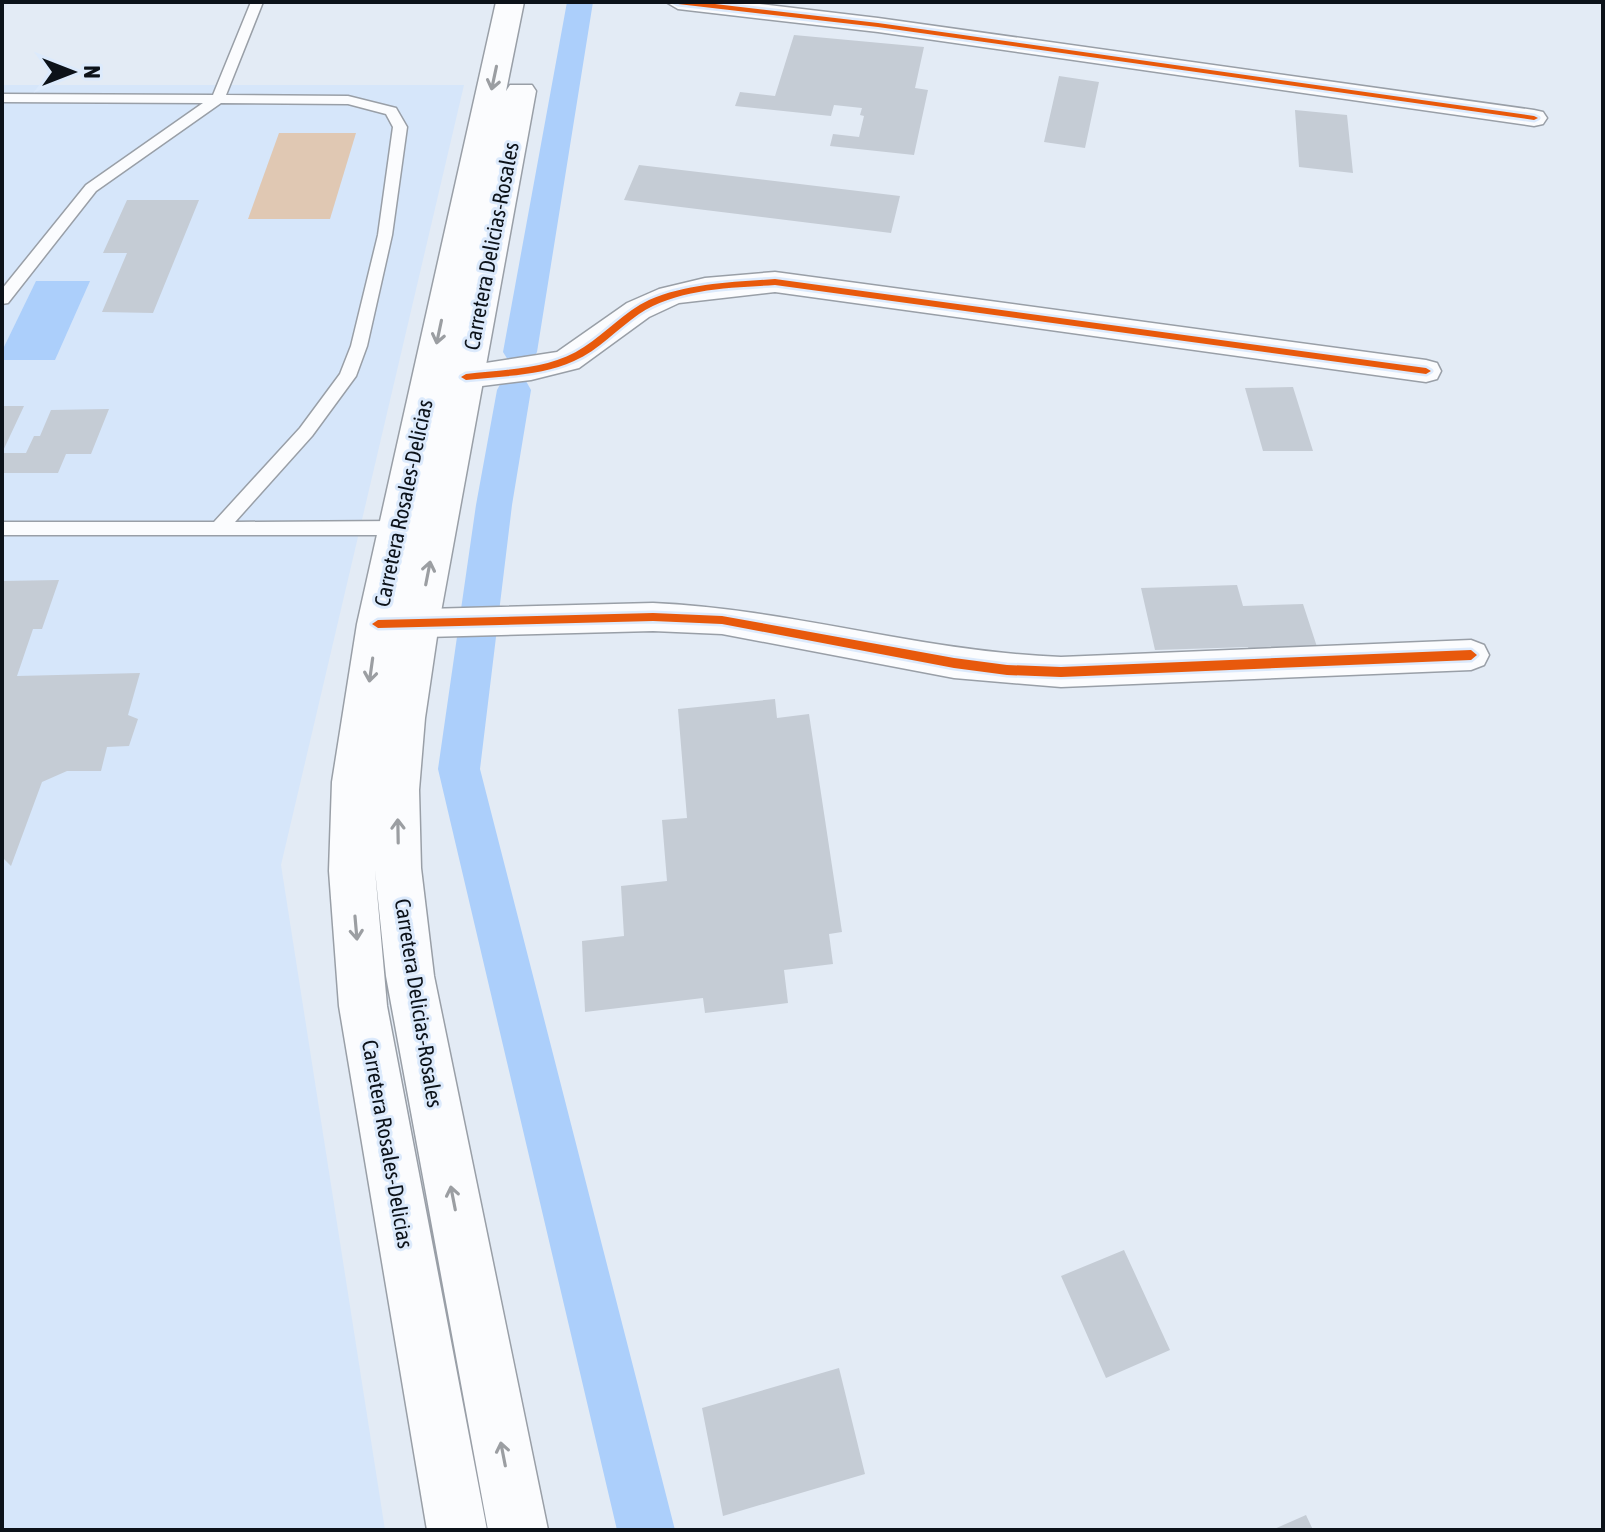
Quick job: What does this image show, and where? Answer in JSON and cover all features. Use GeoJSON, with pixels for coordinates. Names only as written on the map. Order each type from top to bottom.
{"type":"FeatureCollection","features":[{"type":"Feature","properties":{"kind":"main road","name":"Carretera Rosales-Delicias"},"geometry":{"type":"LineString","coordinates":[[457,1530],[363,1006],[352,871],[354,782],[418,624],[398,528],[510,2]]}},
{"type":"Feature","properties":{"kind":"main road","name":"Carretera Delicias-Rosales"},"geometry":{"type":"LineString","coordinates":[[518,1530],[410,976],[398,868],[397,790],[403,718],[418,624],[538,2]]}},
{"type":"Feature","properties":{"kind":"street"},"geometry":{"type":"LineString","coordinates":[[678,2],[910,29],[1534,118]]}},
{"type":"Feature","properties":{"kind":"street"},"geometry":{"type":"LineString","coordinates":[[466,377],[545,367],[569,359],[589,349],[638,311],[667,298],[775,282],[1426,371]]}},
{"type":"Feature","properties":{"kind":"street"},"geometry":{"type":"LineString","coordinates":[[418,624],[653,617],[722,620],[1007,670],[1061,672],[1471,655]]}},
{"type":"Feature","properties":{"kind":"lane"},"geometry":{"type":"LineString","coordinates":[[2,299],[91,188],[218,99],[257,2]]}},
{"type":"Feature","properties":{"kind":"lane"},"geometry":{"type":"LineString","coordinates":[[2,98],[348,100],[391,111],[400,127],[385,235],[359,346],[348,376],[306,432],[219,528]]}},
{"type":"Feature","properties":{"kind":"lane"},"geometry":{"type":"LineString","coordinates":[[4,529],[398,528]]}},
{"type":"Feature","properties":{"kind":"shaded area"},"geometry":{"type":"Polygon","coordinates":[[[2,85],[464,85],[281,865],[385,1530],[2,1530],[2,85]]]}},
{"type":"Feature","properties":{"kind":"shaded area"},"geometry":{"type":"Polygon","coordinates":[[[279,133],[356,133],[330,219],[248,219],[279,133]]]}},
{"type":"Feature","properties":{"kind":"water"},"geometry":{"type":"Polygon","coordinates":[[[36,281],[90,281],[55,360],[2,360],[2,351],[36,281]]]}},
{"type":"Feature","properties":{"kind":"building"},"geometry":{"type":"Polygon","coordinates":[[[794,35],[924,47],[915,88],[928,90],[914,155],[830,146],[833,134],[859,137],[864,116],[860,115],[862,108],[834,105],[831,116],[735,106],[740,92],[775,96],[794,35]]]}},
{"type":"Feature","properties":{"kind":"building"},"geometry":{"type":"Polygon","coordinates":[[[1059,76],[1099,82],[1085,148],[1044,142],[1059,76]]]}},
{"type":"Feature","properties":{"kind":"building"},"geometry":{"type":"Polygon","coordinates":[[[1295,110],[1347,115],[1353,173],[1299,167],[1295,110]]]}},
{"type":"Feature","properties":{"kind":"building"},"geometry":{"type":"Polygon","coordinates":[[[639,165],[900,196],[891,233],[624,200],[639,165]]]}},
{"type":"Feature","properties":{"kind":"building"},"geometry":{"type":"Polygon","coordinates":[[[127,200],[199,200],[153,313],[102,312],[127,253],[103,253],[127,200]]]}},
{"type":"Feature","properties":{"kind":"building"},"geometry":{"type":"Polygon","coordinates":[[[1293,387],[1313,451],[1263,451],[1245,388],[1293,387]]]}},
{"type":"Feature","properties":{"kind":"building"},"geometry":{"type":"Polygon","coordinates":[[[2,406],[24,406],[2,453],[2,406]]]}},
{"type":"Feature","properties":{"kind":"building"},"geometry":{"type":"Polygon","coordinates":[[[109,409],[91,454],[66,454],[58,473],[2,473],[2,453],[26,453],[34,436],[40,436],[51,410],[109,409]]]}},
{"type":"Feature","properties":{"kind":"building"},"geometry":{"type":"Polygon","coordinates":[[[59,580],[42,629],[33,629],[17,676],[140,673],[128,715],[138,719],[129,746],[107,747],[101,771],[67,771],[42,782],[11,866],[2,857],[2,581],[59,580]]]}},
{"type":"Feature","properties":{"kind":"building"},"geometry":{"type":"Polygon","coordinates":[[[1237,585],[1243,606],[1303,604],[1320,656],[1251,659],[1248,647],[1155,650],[1141,588],[1237,585]]]}},
{"type":"Feature","properties":{"kind":"building"},"geometry":{"type":"Polygon","coordinates":[[[775,699],[777,718],[809,714],[842,932],[829,934],[833,964],[784,970],[788,1003],[705,1013],[703,998],[585,1012],[582,941],[624,936],[621,886],[667,881],[662,820],[687,818],[678,709],[775,699]]]}},
{"type":"Feature","properties":{"kind":"building"},"geometry":{"type":"Polygon","coordinates":[[[1124,1250],[1170,1350],[1106,1378],[1061,1276],[1124,1250]]]}},
{"type":"Feature","properties":{"kind":"building"},"geometry":{"type":"Polygon","coordinates":[[[839,1368],[865,1474],[723,1516],[702,1408],[839,1368]]]}},
{"type":"Feature","properties":{"kind":"building"},"geometry":{"type":"Polygon","coordinates":[[[1306,1515],[1313,1530],[1272,1530],[1306,1515]]]}},
{"type":"Feature","properties":{"kind":"waterway"},"geometry":{"type":"LineString","coordinates":[[520,352],[580,2]]}},
{"type":"Feature","properties":{"kind":"waterway"},"geometry":{"type":"LineString","coordinates":[[514,390],[494,505],[459,769],[646,1530]]}},
{"type":"Feature","properties":{"kind":"cycle path"},"geometry":{"type":"LineString","coordinates":[[678,2],[878,25],[1534,118]]}},
{"type":"Feature","properties":{"kind":"cycle path"},"geometry":{"type":"LineString","coordinates":[[466,377],[531,370],[568,360],[596,344],[638,310],[670,296],[705,288],[775,282],[1426,371]]}},
{"type":"Feature","properties":{"kind":"cycle path"},"geometry":{"type":"LineString","coordinates":[[378,624],[653,617],[722,620],[954,663],[1007,670],[1061,672],[1471,655]]}}]}
